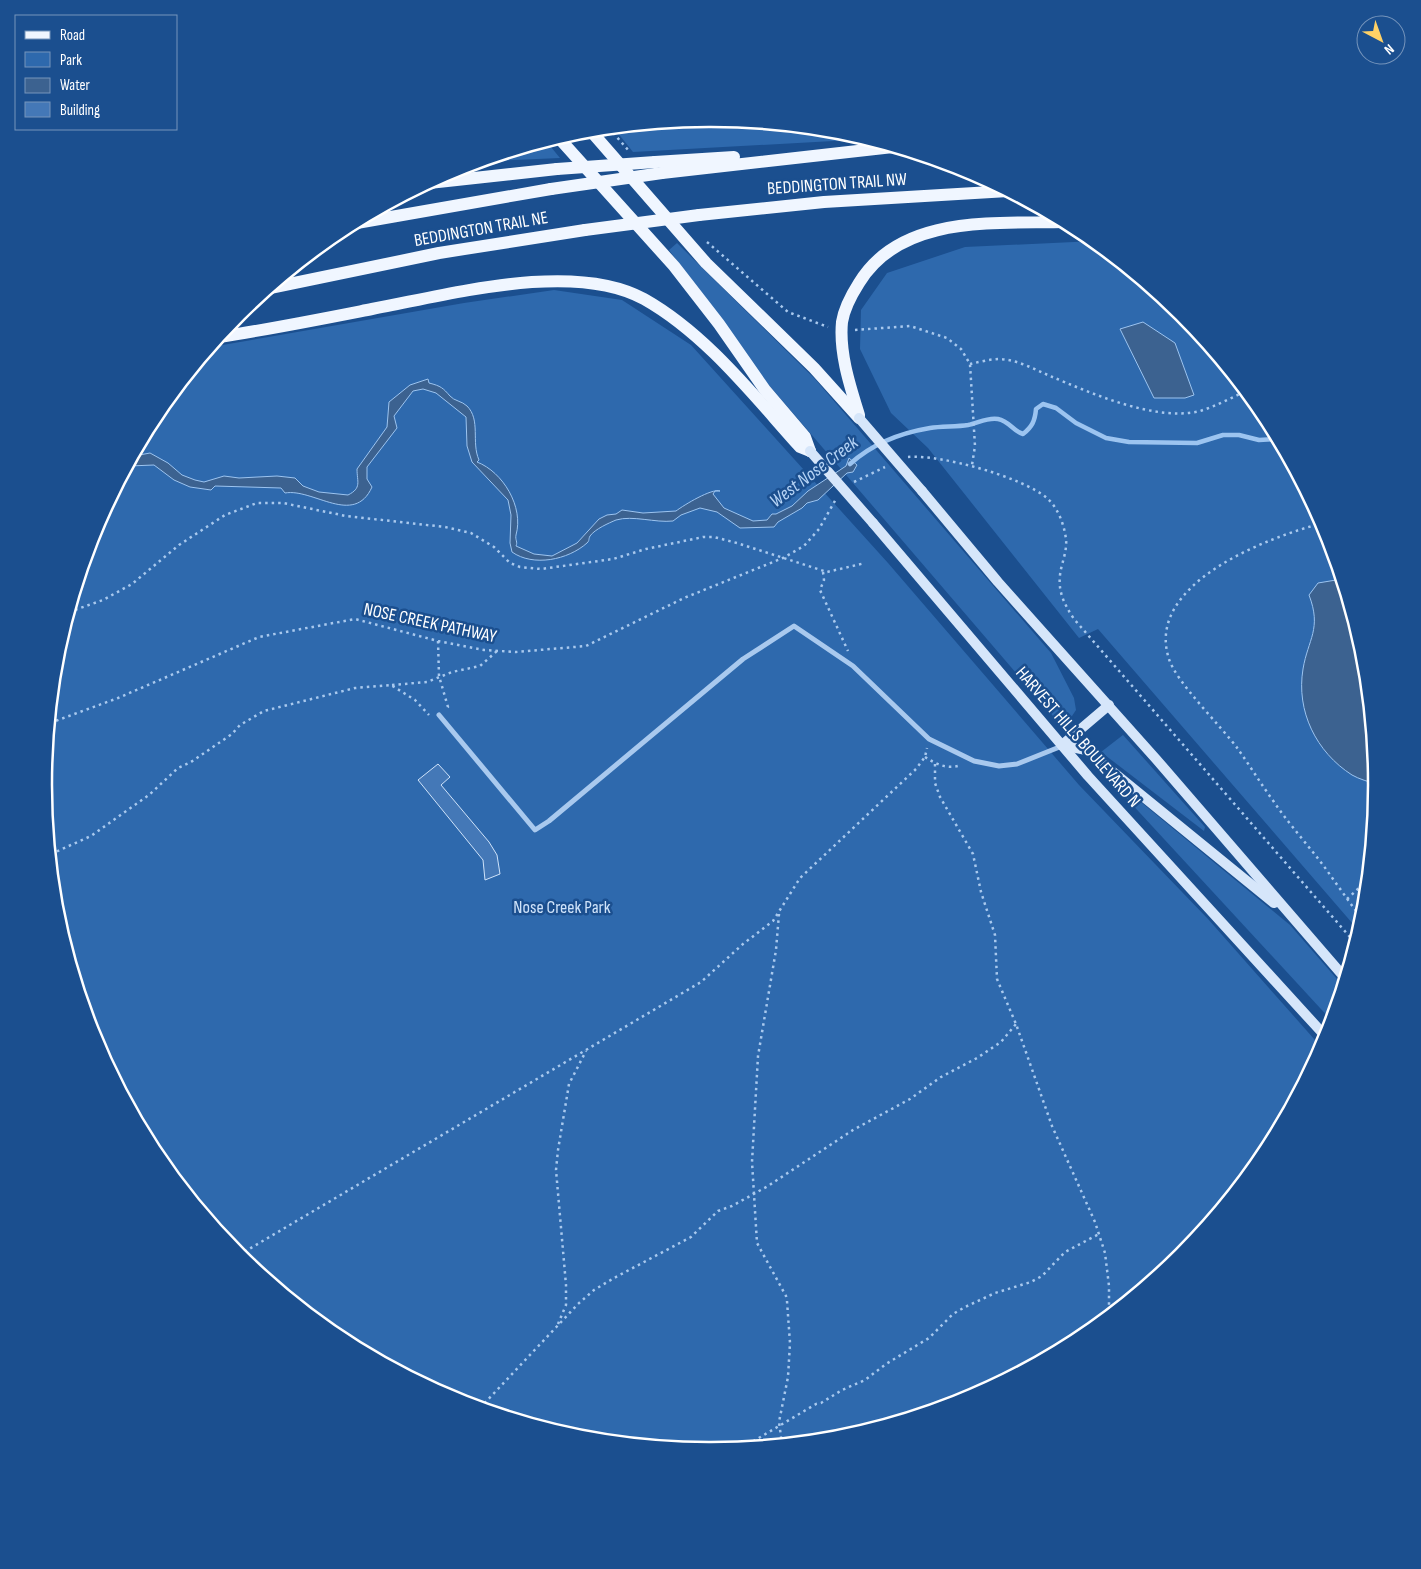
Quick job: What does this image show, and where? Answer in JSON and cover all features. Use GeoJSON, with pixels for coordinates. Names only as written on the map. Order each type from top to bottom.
{"type":"FeatureCollection","features":[{"type":"Feature","properties":{"kind":"main road"},"geometry":{"type":"LineString","coordinates":[[596,137],[706,262],[814,368],[859,418],[922,490],[998,582],[1109,705],[1341,973]]}},
{"type":"Feature","properties":{"kind":"main road"},"geometry":{"type":"LineString","coordinates":[[564,143],[692,288],[742,360],[805,437],[810,451]]}},
{"type":"Feature","properties":{"kind":"main road"},"geometry":{"type":"LineString","coordinates":[[453,180],[557,169],[873,147]]}},
{"type":"Feature","properties":{"kind":"main road","name":"BEDDINGTON TRAIL NW"},"geometry":{"type":"LineString","coordinates":[[662,173],[876,148]]}},
{"type":"Feature","properties":{"kind":"main road","name":"BEDDINGTON TRAIL NE"},"geometry":{"type":"LineString","coordinates":[[373,220],[551,189],[662,173]]}},
{"type":"Feature","properties":{"kind":"main road","name":"BEDDINGTON TRAIL NW"},"geometry":{"type":"LineString","coordinates":[[699,215],[834,201],[996,192]]}},
{"type":"Feature","properties":{"kind":"main road","name":"BEDDINGTON TRAIL NE"},"geometry":{"type":"LineString","coordinates":[[282,286],[439,254],[585,230],[699,215]]}},
{"type":"Feature","properties":{"kind":"main road"},"geometry":{"type":"LineString","coordinates":[[859,418],[844,353],[842,321],[853,292],[864,274],[879,257],[916,236],[946,228],[1052,223]]}},
{"type":"Feature","properties":{"kind":"main road"},"geometry":{"type":"LineString","coordinates":[[231,335],[466,291],[522,283],[555,282],[602,286],[643,298],[685,328],[730,370],[800,447],[810,451]]}},
{"type":"Feature","properties":{"kind":"main road","name":"HARVEST HILLS BOULEVARD N"},"geometry":{"type":"LineString","coordinates":[[810,451],[1062,746],[1320,1031]]}},
{"type":"Feature","properties":{"kind":"main road"},"geometry":{"type":"LineString","coordinates":[[1062,746],[1109,705]]}},
{"type":"Feature","properties":{"kind":"main road"},"geometry":{"type":"LineString","coordinates":[[1062,746],[1086,750],[1298,924]]}},
{"type":"Feature","properties":{"kind":"street"},"geometry":{"type":"LineString","coordinates":[[439,715],[535,830],[549,821],[743,659],[794,626],[856,670],[929,739],[974,761],[999,766],[1017,764],[1062,746]]}},
{"type":"Feature","properties":{"kind":"path"},"geometry":{"type":"LineString","coordinates":[[613,134],[632,155]]}},
{"type":"Feature","properties":{"kind":"path"},"geometry":{"type":"LineString","coordinates":[[700,236],[788,312],[836,330]]}},
{"type":"Feature","properties":{"kind":"path"},"geometry":{"type":"LineString","coordinates":[[854,330],[910,326],[947,338],[961,349],[970,364],[975,446],[972,465]]}},
{"type":"Feature","properties":{"kind":"path"},"geometry":{"type":"LineString","coordinates":[[970,364],[999,359],[1018,362],[1105,398],[1138,408],[1170,412],[1199,411],[1240,394]]}},
{"type":"Feature","properties":{"kind":"path"},"geometry":{"type":"LineString","coordinates":[[906,457],[918,456],[972,465],[1046,497],[1062,522],[1066,541],[1059,588],[1063,601],[1074,619],[1350,937]]}},
{"type":"Feature","properties":{"kind":"path"},"geometry":{"type":"LineString","coordinates":[[849,486],[891,464]]}},
{"type":"Feature","properties":{"kind":"path","name":"NOSE CREEK PATHWAY"},"geometry":{"type":"LineString","coordinates":[[56,721],[118,698],[259,637],[356,619],[438,641],[497,651],[526,652],[586,646],[684,598],[783,558],[804,546],[819,529],[837,498]]}},
{"type":"Feature","properties":{"kind":"path"},"geometry":{"type":"LineString","coordinates":[[76,609],[103,600],[132,584],[179,545],[225,515],[257,503],[283,503],[346,516],[445,527],[472,533],[494,547],[510,563],[520,567],[541,569],[613,559],[646,549],[682,544],[703,537],[714,537],[737,543],[823,572],[865,563]]}},
{"type":"Feature","properties":{"kind":"path"},"geometry":{"type":"LineString","coordinates":[[1315,526],[1254,546],[1192,587],[1178,603],[1170,618],[1166,629],[1165,644],[1173,669],[1222,727],[1281,812],[1356,911]]}},
{"type":"Feature","properties":{"kind":"path"},"geometry":{"type":"LineString","coordinates":[[823,572],[824,580],[820,590],[856,670]]}},
{"type":"Feature","properties":{"kind":"path"},"geometry":{"type":"LineString","coordinates":[[391,685],[415,700],[434,720],[448,707],[440,678],[438,641]]}},
{"type":"Feature","properties":{"kind":"path"},"geometry":{"type":"LineString","coordinates":[[56,851],[91,836],[150,795],[178,768],[191,762],[232,734],[240,725],[264,711],[355,688],[391,685],[402,682],[427,682],[452,672],[480,666],[497,651]]}},
{"type":"Feature","properties":{"kind":"path"},"geometry":{"type":"LineString","coordinates":[[246,1251],[701,982],[743,944],[773,922],[800,878],[916,769],[925,757],[929,739]]}},
{"type":"Feature","properties":{"kind":"path"},"geometry":{"type":"LineString","coordinates":[[925,757],[935,764],[948,767],[974,761]]}},
{"type":"Feature","properties":{"kind":"path"},"geometry":{"type":"LineString","coordinates":[[935,764],[935,783],[940,796],[973,854],[995,935],[996,979],[1016,1024],[1052,1126],[1099,1234],[1105,1253],[1109,1286],[1109,1308]]}},
{"type":"Feature","properties":{"kind":"path"},"geometry":{"type":"LineString","coordinates":[[1347,899],[1360,887]]}},
{"type":"Feature","properties":{"kind":"path"},"geometry":{"type":"LineString","coordinates":[[779,914],[776,950],[758,1056],[752,1162],[757,1243],[787,1301],[790,1342],[788,1377],[780,1427],[781,1438]]}},
{"type":"Feature","properties":{"kind":"path"},"geometry":{"type":"LineString","coordinates":[[485,1402],[594,1290],[690,1237],[718,1211],[754,1194],[853,1130],[910,1100],[940,1077],[977,1058],[1001,1042],[1016,1024]]}},
{"type":"Feature","properties":{"kind":"path"},"geometry":{"type":"LineString","coordinates":[[556,1328],[566,1305],[556,1170],[560,1132],[569,1084],[587,1050]]}},
{"type":"Feature","properties":{"kind":"path"},"geometry":{"type":"LineString","coordinates":[[755,1441],[816,1404],[866,1380],[886,1364],[929,1338],[953,1314],[965,1306],[995,1293],[1031,1282],[1042,1276],[1065,1252],[1099,1234]]}},
{"type":"Feature","properties":{"kind":"green space"},"geometry":{"type":"Polygon","coordinates":[[[667,128],[754,128],[796,132],[845,140],[633,152],[618,133],[667,128]]]}},
{"type":"Feature","properties":{"kind":"green space"},"geometry":{"type":"Polygon","coordinates":[[[551,146],[560,158],[500,161],[551,146]]]}},
{"type":"Feature","properties":{"kind":"green space"},"geometry":{"type":"Polygon","coordinates":[[[1082,242],[1111,262],[1176,319],[1233,384],[1258,419],[1280,456],[1301,493],[1334,573],[1356,656],[1363,699],[1367,741],[1367,828],[1363,870],[1353,924],[1098,629],[1079,638],[928,448],[891,413],[860,349],[861,310],[887,273],[965,247],[1082,242]]]}},
{"type":"Feature","properties":{"kind":"green space"},"geometry":{"type":"Polygon","coordinates":[[[677,243],[815,379],[1051,653],[1074,698],[1076,710],[1072,716],[1059,723],[744,356],[719,316],[669,250],[677,243]]]}},
{"type":"Feature","properties":{"kind":"green space","name":"Nose Creek Park"},"geometry":{"type":"Polygon","coordinates":[[[554,290],[622,300],[691,345],[888,563],[1079,785],[1208,919],[1316,1041],[1301,1076],[1258,1150],[1233,1185],[1176,1250],[1111,1307],[1076,1332],[1002,1375],[922,1408],[881,1420],[839,1430],[754,1441],[667,1441],[625,1437],[582,1430],[499,1408],[419,1375],[381,1354],[345,1332],[310,1307],[277,1279],[245,1250],[188,1185],[163,1150],[120,1076],[87,996],[65,913],[58,870],[52,784],[58,699],[65,656],[87,573],[120,493],[163,419],[188,384],[221,345],[464,303],[554,290]]]}},
{"type":"Feature","properties":{"kind":"green space"},"geometry":{"type":"Polygon","coordinates":[[[1123,735],[1205,827],[1204,831],[1101,752],[1123,735]]]}},
{"type":"Feature","properties":{"kind":"green space"},"geometry":{"type":"Polygon","coordinates":[[[1119,784],[1290,925],[1338,981],[1326,1015],[1116,787],[1119,784]]]}},
{"type":"Feature","properties":{"kind":"water"},"geometry":{"type":"Polygon","coordinates":[[[1143,322],[1175,343],[1194,395],[1185,398],[1154,398],[1120,329],[1143,322]]]}},
{"type":"Feature","properties":{"kind":"water"},"geometry":{"type":"Polygon","coordinates":[[[428,379],[429,383],[441,388],[452,398],[467,406],[474,418],[479,460],[477,462],[486,467],[503,482],[514,502],[517,513],[516,546],[534,554],[552,556],[577,543],[599,519],[607,515],[616,514],[622,510],[643,513],[676,511],[698,498],[715,491],[713,494],[724,508],[753,521],[767,520],[772,514],[792,506],[808,491],[846,466],[849,458],[857,465],[853,472],[847,473],[818,500],[807,503],[778,522],[774,527],[740,528],[717,512],[700,508],[681,515],[673,521],[616,520],[592,533],[587,543],[579,549],[550,560],[520,557],[512,552],[510,543],[511,515],[508,500],[472,462],[467,446],[466,417],[436,393],[423,389],[413,391],[394,416],[397,428],[367,467],[367,479],[372,487],[364,499],[355,504],[344,505],[296,493],[285,493],[281,488],[215,486],[211,490],[190,487],[174,480],[154,465],[135,466],[141,455],[150,453],[168,463],[182,475],[204,482],[224,476],[239,478],[277,476],[295,478],[303,486],[319,492],[348,495],[357,487],[357,469],[387,427],[389,402],[410,385],[428,379]]]}},
{"type":"Feature","properties":{"kind":"water"},"geometry":{"type":"Polygon","coordinates":[[[1336,580],[1346,614],[1356,656],[1363,699],[1368,781],[1352,775],[1328,755],[1311,729],[1306,715],[1302,685],[1303,669],[1314,625],[1313,607],[1309,595],[1318,583],[1336,580]]]}},
{"type":"Feature","properties":{"kind":"building"},"geometry":{"type":"Polygon","coordinates":[[[438,764],[450,777],[441,785],[489,842],[497,855],[500,874],[485,880],[483,860],[418,780],[438,764]]]}},
{"type":"Feature","properties":{"kind":"waterway","name":"West Nose Creek"},"geometry":{"type":"LineString","coordinates":[[850,464],[887,440],[930,428],[968,425],[987,419],[994,419],[1002,420],[1023,434],[1033,423],[1036,409],[1043,404],[1056,408],[1076,423],[1106,438],[1129,442],[1197,443],[1223,435],[1239,435],[1259,440],[1270,439]]}}]}
